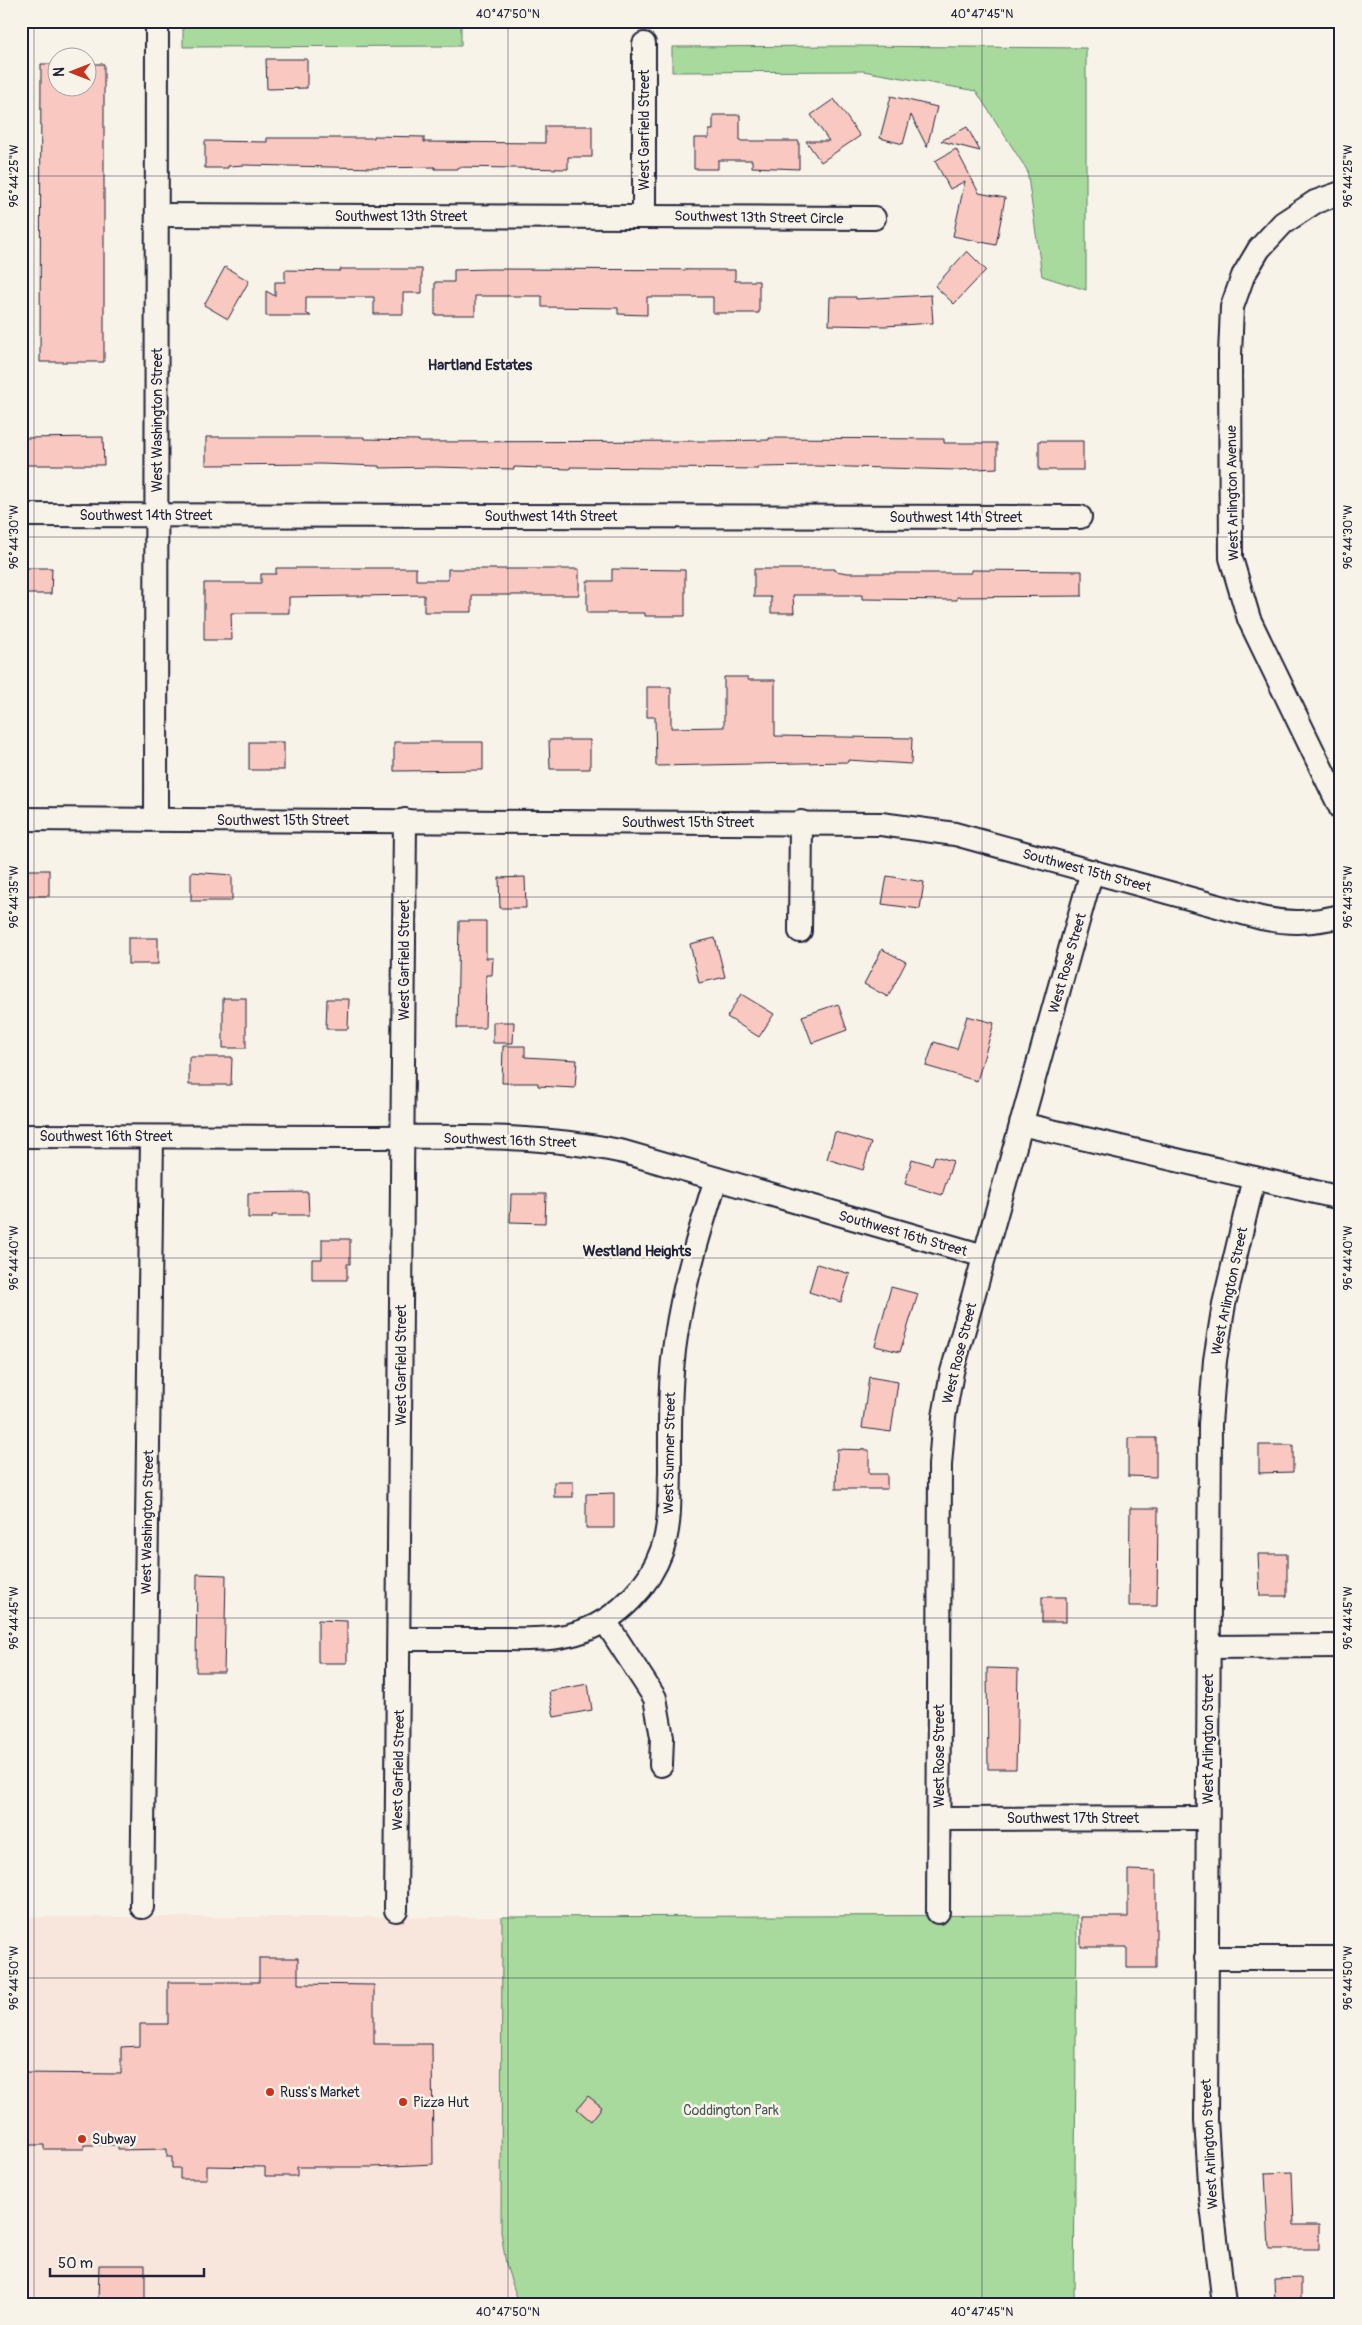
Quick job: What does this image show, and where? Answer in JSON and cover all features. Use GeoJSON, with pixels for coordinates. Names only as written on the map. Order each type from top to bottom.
{"type":"FeatureCollection","features":[{"type":"Feature","properties":{"kind":"street","name":"West Washington Street"},"geometry":{"type":"LineString","coordinates":[[156,819],[157,21]]}},
{"type":"Feature","properties":{"kind":"street","name":"West Garfield Street"},"geometry":{"type":"LineString","coordinates":[[644,44],[644,216]]}},
{"type":"Feature","properties":{"kind":"street","name":"West Arlington Avenue"},"geometry":{"type":"LineString","coordinates":[[1341,193],[1315,202],[1282,223],[1259,249],[1243,276],[1232,308],[1230,334],[1231,558],[1249,619],[1341,809]]}},
{"type":"Feature","properties":{"kind":"street","name":"Southwest 13th Street"},"geometry":{"type":"LineString","coordinates":[[157,215],[644,216]]}},
{"type":"Feature","properties":{"kind":"street","name":"Southwest 13th Street Circle"},"geometry":{"type":"LineString","coordinates":[[644,216],[874,218]]}},
{"type":"Feature","properties":{"kind":"street","name":"Southwest 14th Street"},"geometry":{"type":"LineString","coordinates":[[21,515],[1080,517]]}},
{"type":"Feature","properties":{"kind":"street","name":"Southwest 15th Street"},"geometry":{"type":"LineString","coordinates":[[21,818],[881,824],[931,830],[1092,871],[1184,898],[1282,922],[1312,923],[1341,916]]}},
{"type":"Feature","properties":{"kind":"street","name":"West Garfield Street"},"geometry":{"type":"LineString","coordinates":[[396,1910],[405,820]]}},
{"type":"Feature","properties":{"kind":"street"},"geometry":{"type":"LineString","coordinates":[[800,931],[801,822]]}},
{"type":"Feature","properties":{"kind":"street","name":"West Rose Street"},"geometry":{"type":"LineString","coordinates":[[938,1912],[940,1464],[944,1417],[952,1372],[1092,871]]}},
{"type":"Feature","properties":{"kind":"street"},"geometry":{"type":"LineString","coordinates":[[1021,1124],[1341,1198]]}},
{"type":"Feature","properties":{"kind":"street","name":"Southwest 16th Street"},"geometry":{"type":"LineString","coordinates":[[21,1136],[548,1139],[587,1144],[984,1256]]}},
{"type":"Feature","properties":{"kind":"street","name":"West Washington Street"},"geometry":{"type":"LineString","coordinates":[[142,1907],[152,1137]]}},
{"type":"Feature","properties":{"kind":"street","name":"West Arlington Street"},"geometry":{"type":"LineString","coordinates":[[1224,2304],[1211,2198],[1206,2120],[1210,1424],[1215,1360],[1224,1304],[1254,1178]]}},
{"type":"Feature","properties":{"kind":"street","name":"West Sumner Street"},"geometry":{"type":"LineString","coordinates":[[399,1639],[557,1637],[582,1631],[605,1621],[632,1599],[650,1576],[663,1549],[669,1513],[671,1388],[675,1336],[686,1280],[716,1179]]}},
{"type":"Feature","properties":{"kind":"street"},"geometry":{"type":"LineString","coordinates":[[605,1621],[655,1698],[662,1737],[661,1765]]}},
{"type":"Feature","properties":{"kind":"street"},"geometry":{"type":"LineString","coordinates":[[1208,1647],[1341,1646]]}},
{"type":"Feature","properties":{"kind":"street","name":"Southwest 17th Street"},"geometry":{"type":"LineString","coordinates":[[939,1819],[1207,1818]]}},
{"type":"Feature","properties":{"kind":"street"},"geometry":{"type":"LineString","coordinates":[[1206,1958],[1341,1958]]}},
{"type":"Feature","properties":{"kind":"shaded area"},"geometry":{"type":"Polygon","coordinates":[[[21,1917],[502,1917],[501,2231],[506,2265],[519,2304],[21,2304],[21,1917]]]}},
{"type":"Feature","properties":{"kind":"green space"},"geometry":{"type":"Polygon","coordinates":[[[183,21],[461,21],[461,46],[183,47],[183,21]]]}},
{"type":"Feature","properties":{"kind":"green space"},"geometry":{"type":"Polygon","coordinates":[[[672,47],[1086,48],[1086,290],[1042,276],[1027,170],[976,91],[863,71],[672,72],[672,47]]]}},
{"type":"Feature","properties":{"kind":"green space","name":"Coddington Park"},"geometry":{"type":"Polygon","coordinates":[[[1077,1915],[1074,2304],[519,2304],[506,2265],[501,2231],[502,1917],[1077,1915]]]}},
{"type":"Feature","properties":{"kind":"building"},"geometry":{"type":"Polygon","coordinates":[[[266,59],[307,59],[307,88],[267,89],[266,59]]]}},
{"type":"Feature","properties":{"kind":"building"},"geometry":{"type":"Polygon","coordinates":[[[41,64],[48,64],[48,98],[98,98],[98,64],[104,64],[104,362],[40,362],[41,64]]]}},
{"type":"Feature","properties":{"kind":"building"},"geometry":{"type":"Polygon","coordinates":[[[891,96],[937,107],[927,147],[911,115],[903,144],[880,138],[891,96]]]}},
{"type":"Feature","properties":{"kind":"building"},"geometry":{"type":"Polygon","coordinates":[[[834,99],[860,136],[821,162],[806,141],[829,141],[811,115],[834,99]]]}},
{"type":"Feature","properties":{"kind":"building"},"geometry":{"type":"Polygon","coordinates":[[[713,115],[740,115],[740,141],[799,141],[799,169],[752,167],[752,160],[718,160],[718,169],[694,169],[694,138],[709,138],[709,130],[713,130],[713,115]]]}},
{"type":"Feature","properties":{"kind":"building"},"geometry":{"type":"Polygon","coordinates":[[[545,126],[592,126],[592,157],[568,157],[568,169],[458,167],[458,169],[435,169],[435,167],[374,168],[245,165],[228,166],[228,168],[205,168],[205,141],[267,142],[267,138],[374,138],[374,136],[424,137],[424,142],[545,143],[545,126]]]}},
{"type":"Feature","properties":{"kind":"building"},"geometry":{"type":"Polygon","coordinates":[[[967,127],[980,151],[941,141],[967,127]]]}},
{"type":"Feature","properties":{"kind":"building"},"geometry":{"type":"Polygon","coordinates":[[[956,149],[979,193],[1005,198],[996,245],[953,236],[965,181],[950,189],[935,161],[956,149]]]}},
{"type":"Feature","properties":{"kind":"building"},"geometry":{"type":"Polygon","coordinates":[[[967,251],[986,270],[954,304],[935,286],[967,251]]]}},
{"type":"Feature","properties":{"kind":"building"},"geometry":{"type":"Polygon","coordinates":[[[225,267],[249,281],[228,319],[204,305],[225,267]]]}},
{"type":"Feature","properties":{"kind":"building"},"geometry":{"type":"Polygon","coordinates":[[[340,269],[422,269],[422,293],[403,293],[403,314],[374,314],[374,297],[306,297],[306,313],[311,316],[266,316],[266,291],[275,296],[275,282],[285,282],[285,270],[340,271],[340,269]]]}},
{"type":"Feature","properties":{"kind":"building"},"geometry":{"type":"Polygon","coordinates":[[[454,270],[735,270],[735,281],[759,281],[759,313],[713,313],[713,297],[647,297],[647,315],[618,314],[618,308],[542,307],[542,296],[475,296],[475,315],[435,315],[435,282],[454,282],[454,270]]]}},
{"type":"Feature","properties":{"kind":"building"},"geometry":{"type":"Polygon","coordinates":[[[931,295],[933,323],[885,326],[829,325],[830,297],[856,297],[856,299],[931,295]]]}},
{"type":"Feature","properties":{"kind":"building"},"geometry":{"type":"Polygon","coordinates":[[[103,437],[104,465],[21,465],[21,438],[103,437]]]}},
{"type":"Feature","properties":{"kind":"building"},"geometry":{"type":"Polygon","coordinates":[[[206,437],[364,437],[364,439],[419,440],[419,442],[714,441],[769,440],[769,438],[944,439],[944,443],[997,443],[997,468],[957,470],[816,466],[758,467],[758,469],[570,467],[570,469],[514,467],[514,469],[379,468],[379,466],[321,464],[206,465],[206,437]]]}},
{"type":"Feature","properties":{"kind":"building"},"geometry":{"type":"Polygon","coordinates":[[[1039,441],[1083,441],[1083,470],[1039,470],[1039,441]]]}},
{"type":"Feature","properties":{"kind":"building"},"geometry":{"type":"Polygon","coordinates":[[[21,568],[52,568],[51,594],[21,594],[21,568]]]}},
{"type":"Feature","properties":{"kind":"building"},"geometry":{"type":"Polygon","coordinates":[[[276,568],[416,568],[416,580],[448,580],[448,569],[579,569],[579,595],[472,595],[472,612],[424,612],[424,595],[289,597],[289,613],[231,613],[232,640],[204,640],[204,583],[261,583],[261,574],[276,574],[276,568]]]}},
{"type":"Feature","properties":{"kind":"building"},"geometry":{"type":"Polygon","coordinates":[[[612,569],[685,570],[685,616],[645,616],[645,613],[587,613],[587,581],[612,581],[612,569]]]}},
{"type":"Feature","properties":{"kind":"building"},"geometry":{"type":"Polygon","coordinates":[[[754,569],[835,569],[835,571],[848,573],[971,573],[971,570],[1082,571],[1082,596],[957,597],[957,600],[862,599],[862,595],[793,595],[794,613],[771,613],[771,597],[754,597],[754,569]]]}},
{"type":"Feature","properties":{"kind":"building"},"geometry":{"type":"Polygon","coordinates":[[[724,677],[748,677],[748,680],[775,680],[775,736],[912,738],[911,764],[848,760],[848,762],[656,766],[655,717],[647,717],[647,687],[671,687],[671,728],[724,727],[724,677]]]}},
{"type":"Feature","properties":{"kind":"building"},"geometry":{"type":"Polygon","coordinates":[[[549,740],[590,740],[590,769],[550,769],[549,740]]]}},
{"type":"Feature","properties":{"kind":"building"},"geometry":{"type":"Polygon","coordinates":[[[249,742],[284,742],[284,770],[249,770],[249,742]]]}},
{"type":"Feature","properties":{"kind":"building"},"geometry":{"type":"Polygon","coordinates":[[[394,742],[483,742],[483,770],[394,771],[394,742]]]}},
{"type":"Feature","properties":{"kind":"building"},"geometry":{"type":"Polygon","coordinates":[[[21,870],[49,870],[49,896],[21,896],[21,870]]]}},
{"type":"Feature","properties":{"kind":"building"},"geometry":{"type":"Polygon","coordinates":[[[191,872],[232,875],[232,901],[191,901],[191,872]]]}},
{"type":"Feature","properties":{"kind":"building"},"geometry":{"type":"Polygon","coordinates":[[[887,876],[924,882],[920,909],[882,904],[887,876]]]}},
{"type":"Feature","properties":{"kind":"building"},"geometry":{"type":"Polygon","coordinates":[[[525,877],[526,908],[500,908],[499,878],[525,877]]]}},
{"type":"Feature","properties":{"kind":"building"},"geometry":{"type":"Polygon","coordinates":[[[459,921],[486,921],[486,958],[493,958],[492,975],[486,975],[485,1028],[457,1028],[459,921]]]}},
{"type":"Feature","properties":{"kind":"building"},"geometry":{"type":"Polygon","coordinates":[[[128,938],[158,938],[158,964],[128,964],[128,938]]]}},
{"type":"Feature","properties":{"kind":"building"},"geometry":{"type":"Polygon","coordinates":[[[715,938],[725,977],[699,983],[690,944],[715,938]]]}},
{"type":"Feature","properties":{"kind":"building"},"geometry":{"type":"Polygon","coordinates":[[[882,949],[906,962],[888,997],[864,984],[882,949]]]}},
{"type":"Feature","properties":{"kind":"building"},"geometry":{"type":"Polygon","coordinates":[[[741,994],[774,1014],[759,1037],[727,1017],[741,994]]]}},
{"type":"Feature","properties":{"kind":"building"},"geometry":{"type":"Polygon","coordinates":[[[223,998],[246,998],[246,1048],[223,1048],[223,998]]]}},
{"type":"Feature","properties":{"kind":"building"},"geometry":{"type":"Polygon","coordinates":[[[327,999],[349,999],[348,1029],[326,1029],[327,999]]]}},
{"type":"Feature","properties":{"kind":"building"},"geometry":{"type":"Polygon","coordinates":[[[838,1004],[847,1030],[812,1043],[802,1016],[838,1004]]]}},
{"type":"Feature","properties":{"kind":"building"},"geometry":{"type":"Polygon","coordinates":[[[967,1016],[994,1023],[977,1081],[926,1066],[934,1042],[957,1049],[967,1016]]]}},
{"type":"Feature","properties":{"kind":"building"},"geometry":{"type":"Polygon","coordinates":[[[493,1022],[514,1022],[513,1043],[493,1043],[493,1022]]]}},
{"type":"Feature","properties":{"kind":"building"},"geometry":{"type":"Polygon","coordinates":[[[503,1046],[525,1046],[525,1057],[577,1060],[575,1088],[538,1086],[538,1083],[502,1083],[503,1046]]]}},
{"type":"Feature","properties":{"kind":"building"},"geometry":{"type":"Polygon","coordinates":[[[189,1057],[232,1057],[231,1085],[189,1085],[189,1057]]]}},
{"type":"Feature","properties":{"kind":"building"},"geometry":{"type":"Polygon","coordinates":[[[835,1132],[871,1143],[863,1170],[827,1159],[835,1132]]]}},
{"type":"Feature","properties":{"kind":"building"},"geometry":{"type":"Polygon","coordinates":[[[935,1156],[953,1161],[942,1195],[905,1184],[912,1159],[932,1165],[935,1156]]]}},
{"type":"Feature","properties":{"kind":"building"},"geometry":{"type":"Polygon","coordinates":[[[308,1192],[309,1215],[272,1215],[272,1218],[248,1218],[248,1193],[308,1192]]]}},
{"type":"Feature","properties":{"kind":"building"},"geometry":{"type":"Polygon","coordinates":[[[511,1194],[546,1194],[545,1223],[510,1222],[511,1194]]]}},
{"type":"Feature","properties":{"kind":"building"},"geometry":{"type":"Polygon","coordinates":[[[322,1239],[350,1239],[350,1264],[347,1264],[347,1280],[312,1280],[312,1259],[322,1259],[322,1239]]]}},
{"type":"Feature","properties":{"kind":"building"},"geometry":{"type":"Polygon","coordinates":[[[817,1264],[850,1274],[841,1302],[809,1292],[817,1264]]]}},
{"type":"Feature","properties":{"kind":"building"},"geometry":{"type":"Polygon","coordinates":[[[891,1287],[918,1294],[900,1352],[875,1346],[891,1287]]]}},
{"type":"Feature","properties":{"kind":"building"},"geometry":{"type":"Polygon","coordinates":[[[869,1377],[898,1382],[891,1432],[862,1428],[869,1377]]]}},
{"type":"Feature","properties":{"kind":"building"},"geometry":{"type":"Polygon","coordinates":[[[1128,1438],[1156,1438],[1156,1477],[1128,1476],[1128,1438]]]}},
{"type":"Feature","properties":{"kind":"building"},"geometry":{"type":"Polygon","coordinates":[[[1259,1445],[1293,1445],[1293,1472],[1259,1473],[1259,1445]]]}},
{"type":"Feature","properties":{"kind":"building"},"geometry":{"type":"Polygon","coordinates":[[[837,1449],[869,1450],[869,1474],[887,1474],[887,1489],[836,1489],[837,1449]]]}},
{"type":"Feature","properties":{"kind":"building"},"geometry":{"type":"Polygon","coordinates":[[[554,1482],[573,1482],[573,1497],[554,1497],[554,1482]]]}},
{"type":"Feature","properties":{"kind":"building"},"geometry":{"type":"Polygon","coordinates":[[[614,1493],[614,1528],[586,1528],[586,1494],[614,1493]]]}},
{"type":"Feature","properties":{"kind":"building"},"geometry":{"type":"Polygon","coordinates":[[[1130,1508],[1158,1508],[1157,1606],[1129,1606],[1130,1508]]]}},
{"type":"Feature","properties":{"kind":"building"},"geometry":{"type":"Polygon","coordinates":[[[1258,1554],[1287,1554],[1287,1596],[1260,1596],[1258,1554]]]}},
{"type":"Feature","properties":{"kind":"building"},"geometry":{"type":"Polygon","coordinates":[[[197,1574],[226,1575],[224,1672],[196,1672],[197,1574]]]}},
{"type":"Feature","properties":{"kind":"building"},"geometry":{"type":"Polygon","coordinates":[[[1042,1597],[1066,1597],[1066,1622],[1042,1622],[1042,1597]]]}},
{"type":"Feature","properties":{"kind":"building"},"geometry":{"type":"Polygon","coordinates":[[[318,1620],[347,1621],[347,1663],[318,1663],[318,1620]]]}},
{"type":"Feature","properties":{"kind":"building"},"geometry":{"type":"Polygon","coordinates":[[[987,1668],[1018,1669],[1016,1769],[988,1769],[987,1668]]]}},
{"type":"Feature","properties":{"kind":"building"},"geometry":{"type":"Polygon","coordinates":[[[588,1684],[592,1710],[554,1717],[549,1691],[588,1684]]]}},
{"type":"Feature","properties":{"kind":"building"},"geometry":{"type":"Polygon","coordinates":[[[1128,1870],[1156,1871],[1156,1968],[1127,1968],[1127,1947],[1081,1947],[1081,1917],[1128,1917],[1128,1870]]]}},
{"type":"Feature","properties":{"kind":"building","name":"Russ's Market"},"geometry":{"type":"Polygon","coordinates":[[[259,1958],[298,1958],[298,1984],[374,1985],[374,2044],[432,2044],[433,2164],[373,2167],[297,2167],[297,2176],[265,2176],[265,2167],[207,2166],[207,2179],[180,2179],[180,2168],[172,2168],[172,2157],[167,2157],[167,2149],[118,2150],[118,2145],[84,2145],[84,2149],[44,2149],[44,2145],[21,2145],[21,2073],[121,2074],[121,2047],[140,2046],[140,2024],[168,2024],[168,1982],[259,1982],[259,1958]]]}},
{"type":"Feature","properties":{"kind":"building"},"geometry":{"type":"Polygon","coordinates":[[[588,2096],[602,2107],[591,2121],[577,2109],[588,2096]]]}},
{"type":"Feature","properties":{"kind":"building"},"geometry":{"type":"Polygon","coordinates":[[[1292,2172],[1294,2225],[1319,2225],[1319,2249],[1269,2249],[1265,2173],[1292,2172]]]}},
{"type":"Feature","properties":{"kind":"building"},"geometry":{"type":"Polygon","coordinates":[[[99,2265],[145,2265],[145,2304],[98,2304],[99,2265]]]}},
{"type":"Feature","properties":{"kind":"building"},"geometry":{"type":"Polygon","coordinates":[[[1301,2278],[1301,2304],[1275,2304],[1274,2279],[1301,2278]]]}},
{"type":"Feature","properties":{"kind":"place","name":"Russ's Market"},"geometry":{"type":"Point","coordinates":[270,2092]}},
{"type":"Feature","properties":{"kind":"place","name":"Pizza Hut"},"geometry":{"type":"Point","coordinates":[403,2102]}},
{"type":"Feature","properties":{"kind":"place","name":"Subway"},"geometry":{"type":"Point","coordinates":[82,2139]}},
{"type":"Feature","properties":{"kind":"district","name":"Hartland Estates"},"geometry":{"type":"Point","coordinates":[480,365]}},
{"type":"Feature","properties":{"kind":"district","name":"Westland Heights"},"geometry":{"type":"Point","coordinates":[637,1251]}}]}
